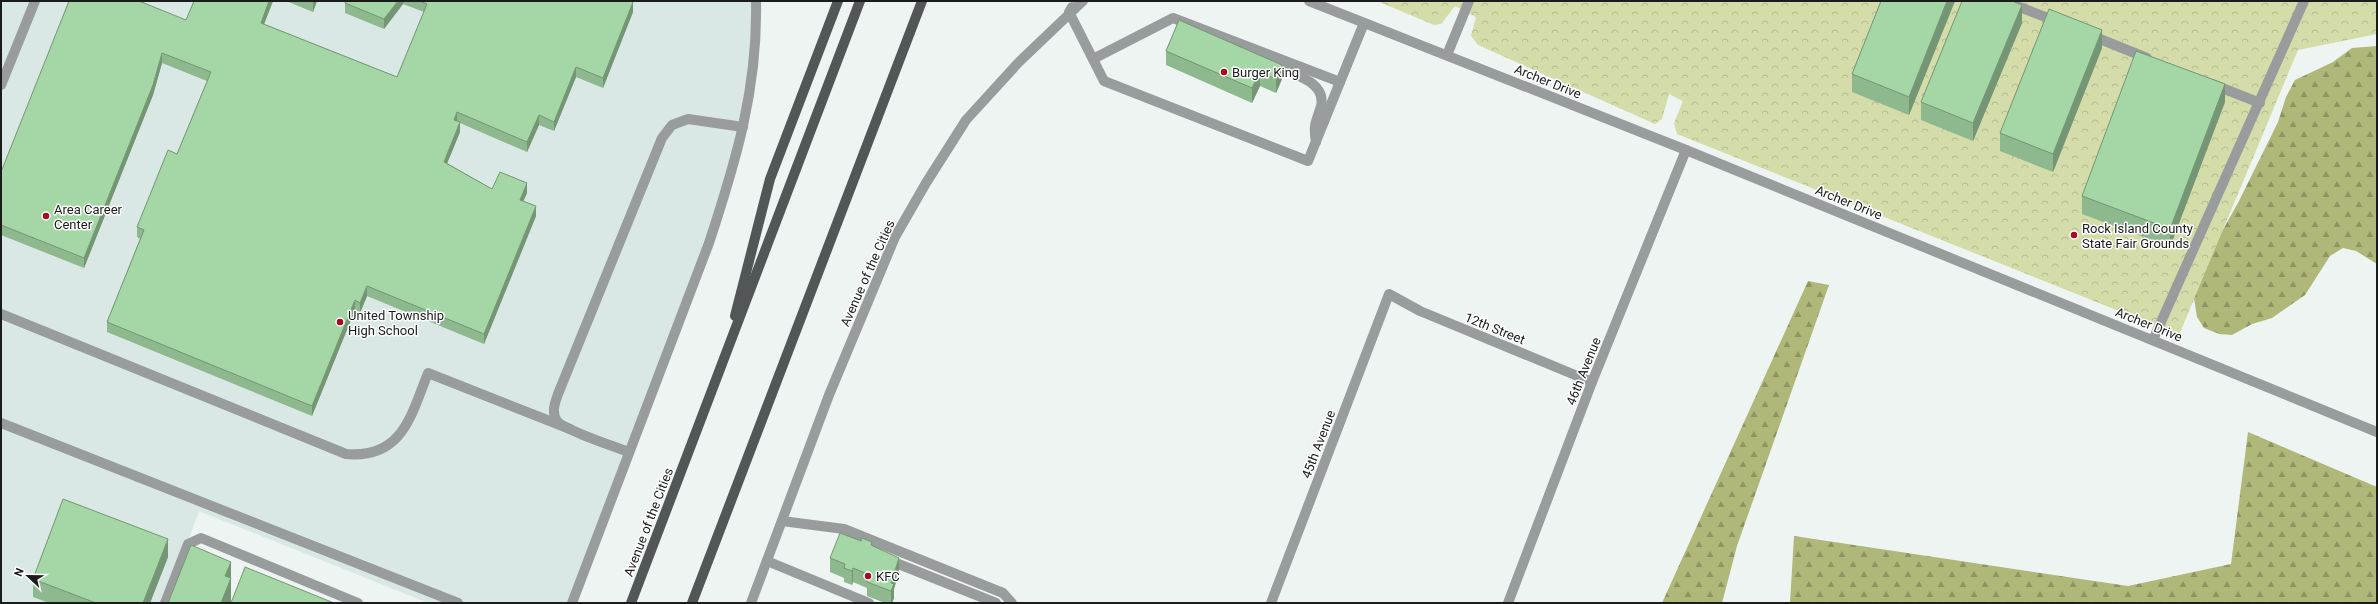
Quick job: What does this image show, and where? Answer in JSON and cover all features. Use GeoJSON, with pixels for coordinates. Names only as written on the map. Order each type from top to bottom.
{"type":"FeatureCollection","features":[{"type":"Feature","properties":{"kind":"main road"},"geometry":{"type":"LineString","coordinates":[[722,366],[770,179],[838,1]]}},
{"type":"Feature","properties":{"kind":"main road","name":"Avenue of the Cities"},"geometry":{"type":"LineString","coordinates":[[631,603],[860,1]]}},
{"type":"Feature","properties":{"kind":"main road"},"geometry":{"type":"LineString","coordinates":[[828,248],[922,1]]}},
{"type":"Feature","properties":{"kind":"main road"},"geometry":{"type":"LineString","coordinates":[[692,603],[922,1]]}},
{"type":"Feature","properties":{"kind":"street"},"geometry":{"type":"LineString","coordinates":[[1,85],[35,1]]}},
{"type":"Feature","properties":{"kind":"street"},"geometry":{"type":"LineString","coordinates":[[572,603],[709,243],[743,127],[754,65],[756,1]]}},
{"type":"Feature","properties":{"kind":"street"},"geometry":{"type":"LineString","coordinates":[[1074,1],[1070,12],[1104,81],[1308,161],[1364,23]]}},
{"type":"Feature","properties":{"kind":"street","name":"Avenue of the Cities"},"geometry":{"type":"LineString","coordinates":[[751,603],[829,395],[880,269],[899,230],[926,183],[966,120],[986,96],[1070,12],[1083,1]]}},
{"type":"Feature","properties":{"kind":"street","name":"Archer Drive"},"geometry":{"type":"LineString","coordinates":[[1309,1],[1686,150],[2377,432]]}},
{"type":"Feature","properties":{"kind":"street"},"geometry":{"type":"LineString","coordinates":[[1447,56],[1469,1]]}},
{"type":"Feature","properties":{"kind":"street"},"geometry":{"type":"LineString","coordinates":[[2004,1],[2158,62]]}},
{"type":"Feature","properties":{"kind":"street"},"geometry":{"type":"LineString","coordinates":[[2153,340],[2260,103],[2304,1]]}},
{"type":"Feature","properties":{"kind":"street"},"geometry":{"type":"LineString","coordinates":[[1093,59],[1173,18],[1340,82]]}},
{"type":"Feature","properties":{"kind":"street"},"geometry":{"type":"LineString","coordinates":[[1173,18],[1210,42],[1309,81],[1320,91],[1321,104],[1313,127],[1316,142]]}},
{"type":"Feature","properties":{"kind":"street"},"geometry":{"type":"LineString","coordinates":[[2201,80],[2260,103]]}},
{"type":"Feature","properties":{"kind":"street"},"geometry":{"type":"LineString","coordinates":[[570,429],[557,421],[553,409],[555,401],[662,138],[672,125],[688,119],[743,127]]}},
{"type":"Feature","properties":{"kind":"street","name":"46th Avenue"},"geometry":{"type":"LineString","coordinates":[[1508,603],[1592,382],[1686,150]]}},
{"type":"Feature","properties":{"kind":"street","name":"12th Street"},"geometry":{"type":"LineString","coordinates":[[1389,294],[1420,311],[1592,382]]}},
{"type":"Feature","properties":{"kind":"street","name":"45th Avenue"},"geometry":{"type":"LineString","coordinates":[[1270,603],[1389,294]]}},
{"type":"Feature","properties":{"kind":"street"},"geometry":{"type":"LineString","coordinates":[[1,314],[346,454],[362,456],[380,451],[395,441],[407,425],[428,373],[629,452]]}},
{"type":"Feature","properties":{"kind":"street"},"geometry":{"type":"LineString","coordinates":[[1,423],[458,603]]}},
{"type":"Feature","properties":{"kind":"street"},"geometry":{"type":"LineString","coordinates":[[782,521],[844,529],[1003,593],[1012,603]]}},
{"type":"Feature","properties":{"kind":"street"},"geometry":{"type":"LineString","coordinates":[[835,528],[858,545]]}},
{"type":"Feature","properties":{"kind":"street"},"geometry":{"type":"LineString","coordinates":[[165,603],[188,544],[201,538],[358,603]]}},
{"type":"Feature","properties":{"kind":"street"},"geometry":{"type":"LineString","coordinates":[[879,556],[996,603]]}},
{"type":"Feature","properties":{"kind":"street"},"geometry":{"type":"LineString","coordinates":[[767,561],[869,603]]}},
{"type":"Feature","properties":{"kind":"shaded area","name":"United Township High School"},"geometry":{"type":"Polygon","coordinates":[[[1,1],[756,1],[754,65],[722,203],[572,603],[428,603],[199,511],[165,603],[1,603],[1,1]]]}},
{"type":"Feature","properties":{"kind":"green space","name":"Rock Island County State Fair Grounds"},"geometry":{"type":"Polygon","coordinates":[[[1377,1],[2377,1],[2377,34],[2298,50],[2179,335],[1677,134],[1674,123],[1683,101],[1669,94],[1662,119],[1655,124],[1478,45],[1471,36],[1476,17],[1455,6],[1441,24],[1434,25],[1377,1]]]}},
{"type":"Feature","properties":{"kind":"green space"},"geometry":{"type":"Polygon","coordinates":[[[2377,46],[2377,264],[2356,251],[2343,248],[2330,256],[2305,295],[2272,318],[2252,324],[2232,335],[2219,334],[2204,328],[2197,317],[2193,292],[2205,262],[2239,201],[2278,122],[2286,97],[2295,80],[2333,62],[2352,48],[2377,46]]]}},
{"type":"Feature","properties":{"kind":"green space"},"geometry":{"type":"Polygon","coordinates":[[[1808,281],[1829,285],[1737,546],[1722,603],[1662,603],[1808,281]]]}},
{"type":"Feature","properties":{"kind":"green space"},"geometry":{"type":"Polygon","coordinates":[[[2248,432],[2377,487],[2377,603],[1790,603],[1794,536],[2128,586],[2231,564],[2248,432]]]}},
{"type":"Feature","properties":{"kind":"building"},"geometry":{"type":"Polygon","coordinates":[[[69,1],[139,1],[186,20],[194,1],[269,1],[261,23],[397,77],[427,4],[420,1],[633,2],[603,78],[576,67],[554,122],[539,115],[527,142],[457,112],[454,120],[460,122],[444,162],[492,189],[500,172],[527,183],[520,200],[536,206],[484,334],[367,286],[360,303],[355,300],[312,406],[107,322],[144,230],[137,227],[168,150],[177,154],[211,72],[162,53],[153,85],[84,258],[1,225],[1,172],[69,1]]]}},
{"type":"Feature","properties":{"kind":"building"},"geometry":{"type":"Polygon","coordinates":[[[345,1],[398,1],[384,19],[345,3],[345,1]]]}},
{"type":"Feature","properties":{"kind":"building"},"geometry":{"type":"Polygon","coordinates":[[[1881,1],[1947,1],[1909,97],[1852,74],[1881,1]]]}},
{"type":"Feature","properties":{"kind":"building"},"geometry":{"type":"Polygon","coordinates":[[[1962,1],[2012,1],[2022,5],[1973,123],[1921,102],[1962,1]]]}},
{"type":"Feature","properties":{"kind":"building"},"geometry":{"type":"Polygon","coordinates":[[[2049,9],[2102,30],[2053,154],[2000,133],[2049,9]]]}},
{"type":"Feature","properties":{"kind":"building"},"geometry":{"type":"Polygon","coordinates":[[[1179,20],[1282,65],[1276,79],[1260,72],[1252,88],[1166,51],[1179,20]]]}},
{"type":"Feature","properties":{"kind":"building"},"geometry":{"type":"Polygon","coordinates":[[[2136,51],[2225,84],[2170,229],[2082,196],[2136,51]]]}},
{"type":"Feature","properties":{"kind":"building"},"geometry":{"type":"Polygon","coordinates":[[[63,499],[168,539],[143,603],[96,603],[33,579],[63,499]]]}},
{"type":"Feature","properties":{"kind":"building"},"geometry":{"type":"Polygon","coordinates":[[[840,533],[861,541],[862,538],[872,542],[871,545],[899,558],[891,583],[894,584],[891,591],[867,582],[870,575],[853,568],[852,571],[844,568],[845,564],[830,558],[840,533]]]}},
{"type":"Feature","properties":{"kind":"building"},"geometry":{"type":"Polygon","coordinates":[[[191,545],[231,562],[225,576],[231,578],[221,603],[168,603],[191,545]]]}},
{"type":"Feature","properties":{"kind":"building"},"geometry":{"type":"Polygon","coordinates":[[[245,567],[334,603],[231,603],[245,567]]]}},
{"type":"Feature","properties":{"kind":"place","name":"Burger King"},"geometry":{"type":"Point","coordinates":[1224,72]}},
{"type":"Feature","properties":{"kind":"place","name":"Area Career Center"},"geometry":{"type":"Point","coordinates":[46,216]}},
{"type":"Feature","properties":{"kind":"place","name":"Rock Island County State Fair Grounds"},"geometry":{"type":"Point","coordinates":[2074,235]}},
{"type":"Feature","properties":{"kind":"place","name":"United Township High School"},"geometry":{"type":"Point","coordinates":[340,322]}},
{"type":"Feature","properties":{"kind":"place","name":"KFC"},"geometry":{"type":"Point","coordinates":[868,576]}}]}
